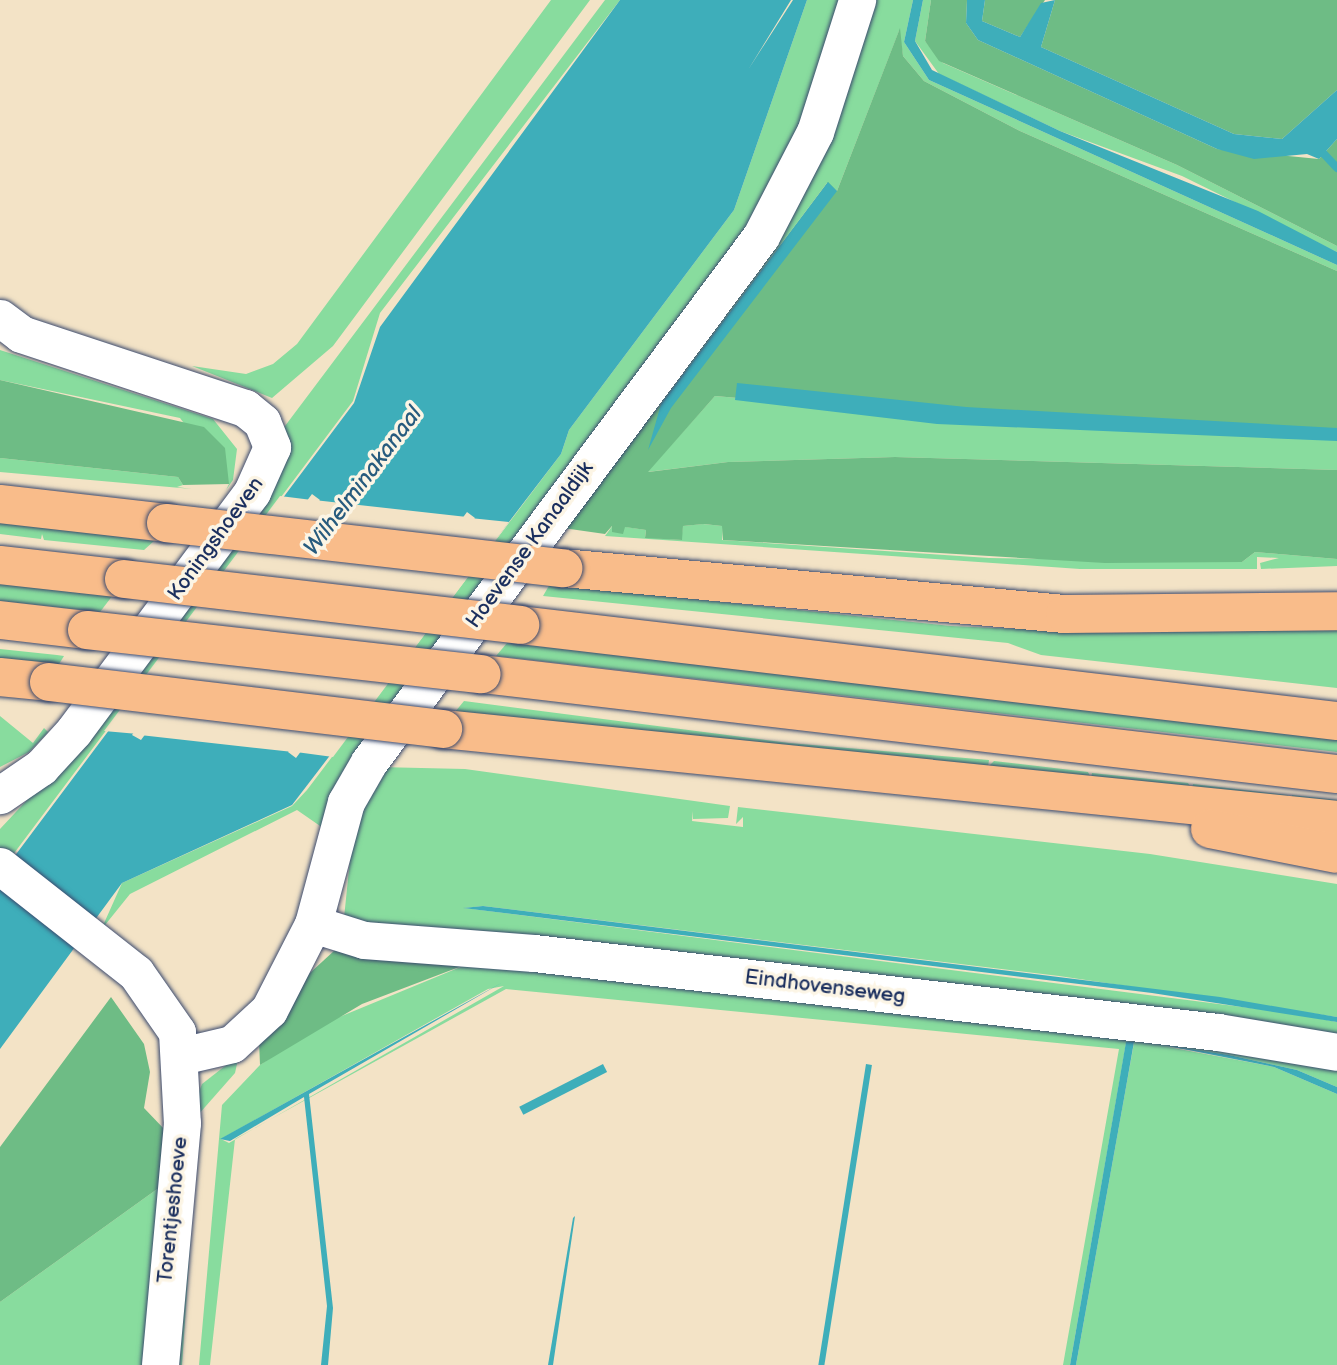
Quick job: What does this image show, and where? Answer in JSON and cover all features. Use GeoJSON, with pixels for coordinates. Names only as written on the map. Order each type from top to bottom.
{"type":"FeatureCollection","features":[{"type":"Feature","properties":{"kind":"highway"},"geometry":{"type":"LineString","coordinates":[[0,504],[875,602],[1065,614],[1337,611]]}},
{"type":"Feature","properties":{"kind":"highway"},"geometry":{"type":"LineString","coordinates":[[0,565],[1337,721]]}},
{"type":"Feature","properties":{"kind":"highway"},"geometry":{"type":"LineString","coordinates":[[0,620],[1337,774]]}},
{"type":"Feature","properties":{"kind":"highway"},"geometry":{"type":"LineString","coordinates":[[0,677],[443,729],[1122,802],[1337,820]]}},
{"type":"Feature","properties":{"kind":"highway"},"geometry":{"type":"LineString","coordinates":[[1122,802],[1217,831],[1337,854]]}},
{"type":"Feature","properties":{"kind":"street","name":"Hoevense Kanaaldijk"},"geometry":{"type":"LineString","coordinates":[[181,1056],[218,1050],[245,1036],[269,1010],[313,924],[346,802],[369,762],[788,192],[815,132],[857,0]]}},
{"type":"Feature","properties":{"kind":"street","name":"Koningshoeven"},"geometry":{"type":"LineString","coordinates":[[0,318],[21,334],[245,408],[262,422],[272,447],[252,492],[74,731],[41,767],[0,795]]}},
{"type":"Feature","properties":{"kind":"street"},"geometry":{"type":"LineString","coordinates":[[3,869],[88,932],[153,990],[177,1032],[181,1056]]}},
{"type":"Feature","properties":{"kind":"street","name":"Eindhovenseweg"},"geometry":{"type":"LineString","coordinates":[[313,924],[364,940],[534,953],[1218,1032],[1337,1052]]}},
{"type":"Feature","properties":{"kind":"street","name":"Torentjeshoeve"},"geometry":{"type":"LineString","coordinates":[[160,1365],[182,1123],[181,1056]]}},
{"type":"Feature","properties":{"kind":"green space"},"geometry":{"type":"Polygon","coordinates":[[[551,0],[590,0],[333,346],[272,398],[192,366],[246,374],[273,364],[297,344],[551,0]]]}},
{"type":"Feature","properties":{"kind":"green space"},"geometry":{"type":"Polygon","coordinates":[[[605,0],[620,0],[380,313],[353,401],[9,860],[0,855],[0,829],[43,783],[267,495],[285,462],[282,430],[605,0]]]}},
{"type":"Feature","properties":{"kind":"green space"},"geometry":{"type":"Polygon","coordinates":[[[807,0],[849,0],[801,150],[323,828],[297,810],[130,894],[101,930],[122,883],[292,806],[307,790],[561,454],[569,430],[734,210],[807,0]]]}},
{"type":"Feature","properties":{"kind":"green space"},"geometry":{"type":"Polygon","coordinates":[[[870,0],[913,0],[904,42],[929,80],[1337,265],[1337,271],[1020,131],[924,81],[903,56],[899,31],[837,191],[827,183],[661,404],[569,509],[378,767],[465,769],[730,806],[728,818],[693,819],[693,811],[692,821],[743,827],[743,817],[736,824],[738,807],[1150,854],[1337,884],[1337,1017],[1059,976],[483,906],[464,908],[1290,1013],[1337,1022],[1337,1039],[1119,1005],[782,966],[498,938],[392,936],[355,928],[344,918],[355,811],[375,770],[781,221],[832,120],[870,0]]]}},
{"type":"Feature","properties":{"kind":"green space"},"geometry":{"type":"Polygon","coordinates":[[[923,0],[931,0],[925,41],[943,63],[1177,165],[1337,246],[1337,252],[1182,176],[1060,131],[939,74],[915,41],[923,0]]]}},
{"type":"Feature","properties":{"kind":"green space"},"geometry":{"type":"Polygon","coordinates":[[[931,0],[967,0],[966,23],[978,40],[1217,149],[1319,159],[1337,139],[1337,246],[1177,165],[939,61],[925,41],[931,0]]]}},
{"type":"Feature","properties":{"kind":"green space"},"geometry":{"type":"Polygon","coordinates":[[[985,0],[1045,0],[1020,37],[982,21],[985,0]]]}},
{"type":"Feature","properties":{"kind":"green space"},"geometry":{"type":"Polygon","coordinates":[[[1055,0],[1337,0],[1337,90],[1282,139],[1234,134],[1041,47],[1055,0]]]}},
{"type":"Feature","properties":{"kind":"green space"},"geometry":{"type":"Polygon","coordinates":[[[900,28],[903,56],[924,81],[1020,131],[1337,271],[1337,436],[964,418],[715,396],[648,472],[728,462],[895,457],[1337,470],[1337,559],[1255,552],[1242,562],[1105,563],[723,540],[722,526],[704,524],[683,526],[682,540],[645,538],[646,530],[625,527],[623,534],[612,532],[612,526],[605,534],[556,527],[661,404],[828,182],[837,191],[900,28]]]}},
{"type":"Feature","properties":{"kind":"green space"},"geometry":{"type":"Polygon","coordinates":[[[0,350],[213,419],[237,449],[233,480],[226,490],[229,484],[180,418],[0,380],[0,350]]]}},
{"type":"Feature","properties":{"kind":"green space"},"geometry":{"type":"Polygon","coordinates":[[[0,380],[204,427],[225,448],[229,484],[183,485],[178,477],[0,458],[0,380]]]}},
{"type":"Feature","properties":{"kind":"green space"},"geometry":{"type":"Polygon","coordinates":[[[715,396],[964,418],[1337,436],[1337,470],[895,457],[728,462],[647,472],[715,396]]]}},
{"type":"Feature","properties":{"kind":"green space"},"geometry":{"type":"Polygon","coordinates":[[[0,458],[178,477],[183,485],[177,487],[192,489],[0,472],[0,458]]]}},
{"type":"Feature","properties":{"kind":"green space"},"geometry":{"type":"Polygon","coordinates":[[[0,522],[154,541],[144,550],[44,540],[42,534],[41,539],[0,534],[0,522]]]}},
{"type":"Feature","properties":{"kind":"green space"},"geometry":{"type":"Polygon","coordinates":[[[613,525],[646,530],[645,537],[681,540],[683,526],[723,526],[722,540],[989,558],[1242,562],[1255,552],[1337,559],[1337,566],[1261,569],[1260,563],[1279,558],[1257,557],[1257,569],[1080,569],[605,536],[613,525]]]}},
{"type":"Feature","properties":{"kind":"green space"},"geometry":{"type":"Polygon","coordinates":[[[0,582],[113,595],[100,612],[0,601],[0,582]]]}},
{"type":"Feature","properties":{"kind":"green space"},"geometry":{"type":"Polygon","coordinates":[[[550,584],[951,626],[1110,633],[1337,630],[1337,688],[1041,655],[1008,643],[543,596],[550,584]]]}},
{"type":"Feature","properties":{"kind":"green space"},"geometry":{"type":"Polygon","coordinates":[[[507,643],[1337,734],[1337,752],[496,656],[507,643]]]}},
{"type":"Feature","properties":{"kind":"green space"},"geometry":{"type":"Polygon","coordinates":[[[0,649],[64,656],[59,664],[0,661],[0,649]]]}},
{"type":"Feature","properties":{"kind":"green space"},"geometry":{"type":"Polygon","coordinates":[[[464,701],[789,743],[989,760],[988,767],[994,761],[1088,772],[1091,778],[1092,773],[1188,783],[1192,789],[1193,784],[1288,795],[1291,800],[1292,795],[1337,800],[1337,812],[455,712],[464,701]]]}},
{"type":"Feature","properties":{"kind":"green space"},"geometry":{"type":"Polygon","coordinates":[[[0,716],[33,743],[44,728],[48,732],[29,752],[0,767],[0,716]]]}},
{"type":"Feature","properties":{"kind":"green space"},"geometry":{"type":"Polygon","coordinates":[[[335,950],[475,961],[362,1004],[260,1065],[259,1041],[299,983],[335,950]]]}},
{"type":"Feature","properties":{"kind":"green space"},"geometry":{"type":"Polygon","coordinates":[[[475,961],[1337,1052],[1337,1087],[1297,1070],[1229,1055],[1163,1046],[1274,1067],[1337,1094],[1337,1365],[1076,1365],[1134,1043],[1126,1043],[1070,1365],[1063,1365],[1119,1049],[506,989],[268,1121],[504,986],[488,989],[221,1139],[229,1143],[235,1140],[210,1365],[199,1365],[222,1105],[260,1065],[320,1025],[475,961]]]}},
{"type":"Feature","properties":{"kind":"green space"},"geometry":{"type":"Polygon","coordinates":[[[111,997],[144,1044],[150,1072],[144,1108],[166,1131],[160,1187],[0,1302],[0,1147],[111,997]]]}},
{"type":"Feature","properties":{"kind":"green space"},"geometry":{"type":"Polygon","coordinates":[[[239,1055],[235,1073],[198,1115],[195,1102],[202,1084],[239,1055]]]}},
{"type":"Feature","properties":{"kind":"green space"},"geometry":{"type":"Polygon","coordinates":[[[198,1129],[182,1365],[173,1365],[198,1129]]]}},
{"type":"Feature","properties":{"kind":"green space"},"geometry":{"type":"Polygon","coordinates":[[[160,1187],[142,1365],[0,1365],[0,1302],[160,1187]]]}},
{"type":"Feature","properties":{"kind":"water","name":"Wilhelminakanaal"},"geometry":{"type":"Polygon","coordinates":[[[620,0],[791,0],[748,70],[793,0],[807,0],[734,210],[569,430],[561,454],[292,805],[122,883],[0,1049],[0,882],[11,861],[354,403],[380,327],[620,0]],[[312,494],[132,735],[141,740],[320,500],[312,494]],[[467,512],[288,752],[296,758],[475,518],[467,512]]]}},
{"type":"Feature","properties":{"kind":"water"},"geometry":{"type":"Polygon","coordinates":[[[913,0],[923,0],[915,41],[932,70],[1060,131],[1258,211],[1337,252],[1337,265],[929,80],[904,42],[913,0]]]}},
{"type":"Feature","properties":{"kind":"water"},"geometry":{"type":"Polygon","coordinates":[[[967,0],[985,0],[982,21],[1020,37],[1041,3],[1055,0],[1041,47],[1234,134],[1282,139],[1337,90],[1337,139],[1319,159],[1307,154],[1254,159],[1217,149],[978,40],[966,23],[967,0]]]}},
{"type":"Feature","properties":{"kind":"water"},"geometry":{"type":"Polygon","coordinates":[[[828,182],[837,191],[671,408],[648,450],[661,404],[828,182]]]}},
{"type":"Feature","properties":{"kind":"water"},"geometry":{"type":"Polygon","coordinates":[[[737,383],[966,407],[1337,428],[1337,441],[937,424],[735,400],[737,383]]]}},
{"type":"Feature","properties":{"kind":"water"},"geometry":{"type":"Polygon","coordinates":[[[483,906],[1220,997],[1337,1017],[1337,1022],[1152,993],[463,908],[483,906]]]}},
{"type":"Feature","properties":{"kind":"water"},"geometry":{"type":"Polygon","coordinates":[[[503,982],[309,1094],[333,1308],[328,1365],[321,1365],[327,1306],[304,1097],[230,1141],[220,1139],[503,982]]]}},
{"type":"Feature","properties":{"kind":"water"},"geometry":{"type":"Polygon","coordinates":[[[1126,1042],[1134,1042],[1076,1365],[1070,1365],[1126,1042]]]}},
{"type":"Feature","properties":{"kind":"water"},"geometry":{"type":"Polygon","coordinates":[[[1163,1045],[1229,1055],[1297,1070],[1337,1087],[1337,1094],[1274,1067],[1163,1045]]]}},
{"type":"Feature","properties":{"kind":"water"},"geometry":{"type":"Polygon","coordinates":[[[603,1064],[607,1072],[523,1115],[519,1107],[603,1064]]]}},
{"type":"Feature","properties":{"kind":"water"},"geometry":{"type":"Polygon","coordinates":[[[866,1064],[872,1065],[824,1365],[818,1365],[866,1064]]]}},
{"type":"Feature","properties":{"kind":"water"},"geometry":{"type":"Polygon","coordinates":[[[575,1216],[553,1365],[548,1365],[573,1218],[575,1216]]]}},
{"type":"Feature","properties":{"kind":"pier"},"geometry":{"type":"Polygon","coordinates":[[[280,496],[312,500],[138,734],[104,731],[280,496]]]}},
{"type":"Feature","properties":{"kind":"pier"},"geometry":{"type":"Polygon","coordinates":[[[314,500],[467,517],[293,752],[140,735],[314,500]]]}},
{"type":"Feature","properties":{"kind":"pier"},"geometry":{"type":"Polygon","coordinates":[[[470,518],[509,522],[333,757],[296,752],[470,518]]]}},
{"type":"Feature","properties":{"kind":"waterway"},"geometry":{"type":"LineString","coordinates":[[1324,154],[1337,168]]}}]}
